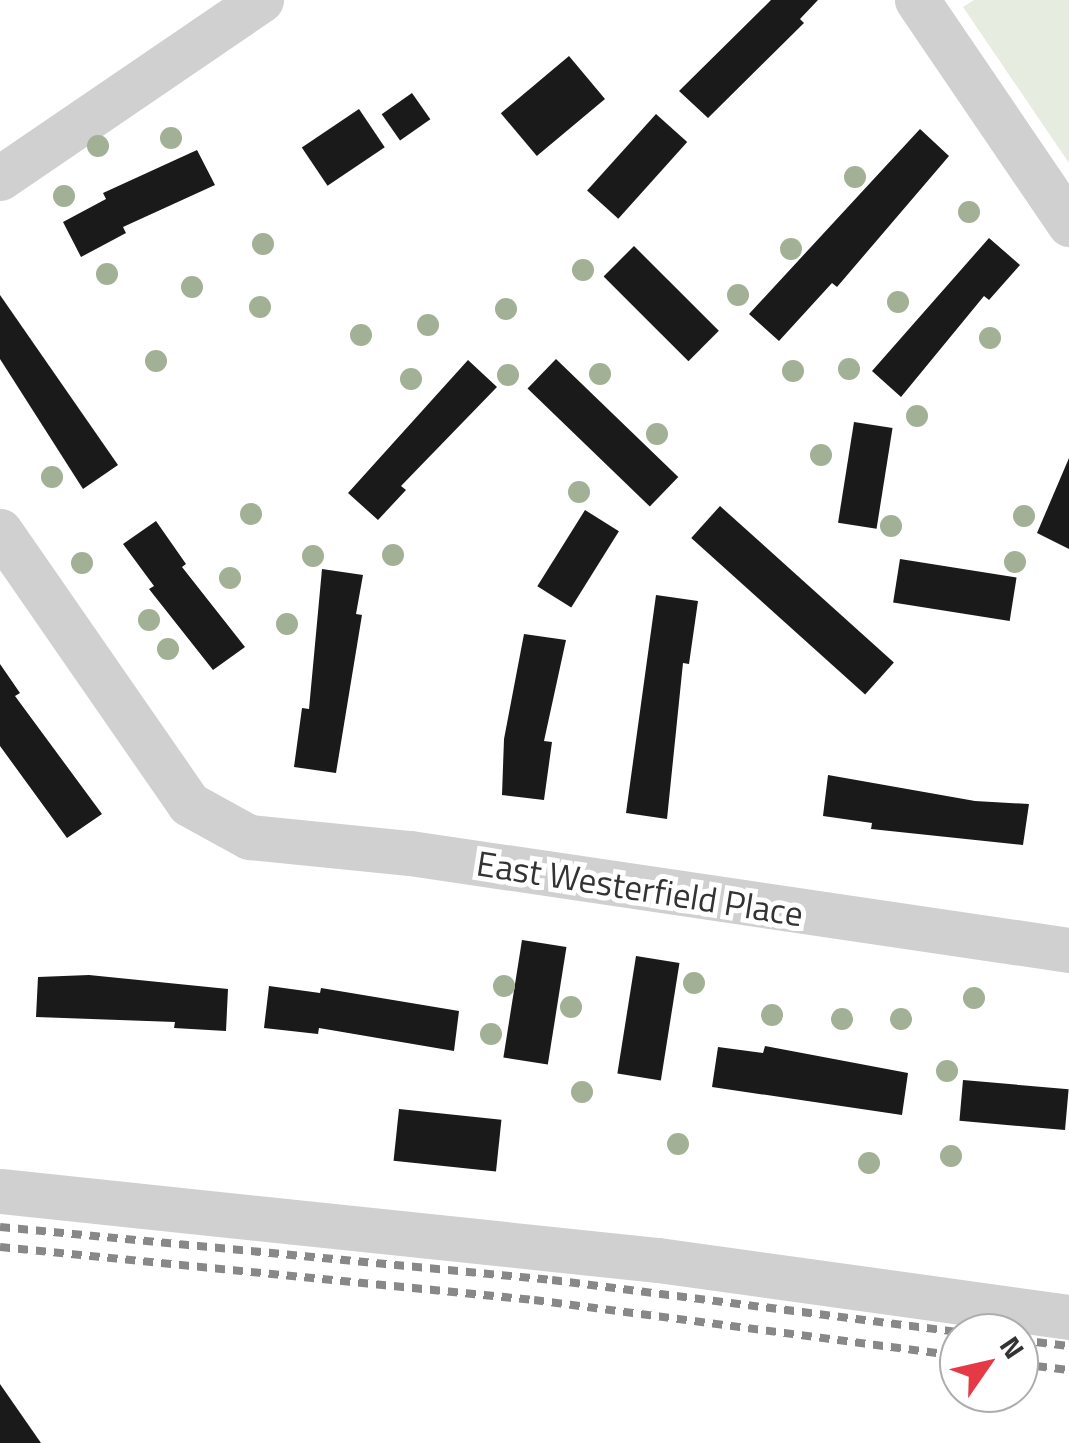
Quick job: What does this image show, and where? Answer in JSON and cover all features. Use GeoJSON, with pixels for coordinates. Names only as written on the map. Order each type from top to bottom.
{"type":"FeatureCollection","features":[{"type":"Feature","properties":{"kind":"street"},"geometry":{"type":"LineString","coordinates":[[0,178],[261,0]]}},
{"type":"Feature","properties":{"kind":"street"},"geometry":{"type":"LineString","coordinates":[[917,0],[1069,224]]}},
{"type":"Feature","properties":{"kind":"street","name":"East Westerfield Place"},"geometry":{"type":"LineString","coordinates":[[0,531],[190,804],[214,820],[267,841],[410,854],[1069,950]]}},
{"type":"Feature","properties":{"kind":"street"},"geometry":{"type":"LineString","coordinates":[[0,1191],[658,1260],[1069,1317]]}},
{"type":"Feature","properties":{"kind":"shaded area"},"geometry":{"type":"Polygon","coordinates":[[[974,0],[1069,0],[1069,163],[963,7],[974,0]]]}},
{"type":"Feature","properties":{"kind":"building"},"geometry":{"type":"Polygon","coordinates":[[[771,0],[818,0],[800,19],[804,23],[708,118],[679,91],[771,0]]]}},
{"type":"Feature","properties":{"kind":"building"},"geometry":{"type":"Polygon","coordinates":[[[569,56],[605,99],[537,156],[501,113],[569,56]]]}},
{"type":"Feature","properties":{"kind":"building"},"geometry":{"type":"Polygon","coordinates":[[[412,93],[430,119],[400,140],[382,114],[412,93]]]}},
{"type":"Feature","properties":{"kind":"building"},"geometry":{"type":"Polygon","coordinates":[[[359,109],[385,147],[328,186],[302,148],[359,109]]]}},
{"type":"Feature","properties":{"kind":"building"},"geometry":{"type":"Polygon","coordinates":[[[656,114],[687,142],[618,219],[587,191],[656,114]]]}},
{"type":"Feature","properties":{"kind":"building"},"geometry":{"type":"Polygon","coordinates":[[[920,129],[949,156],[837,287],[832,283],[779,341],[749,314],[920,129]]]}},
{"type":"Feature","properties":{"kind":"building"},"geometry":{"type":"Polygon","coordinates":[[[197,150],[215,185],[123,227],[126,233],[81,257],[63,222],[106,199],[103,193],[197,150]]]}},
{"type":"Feature","properties":{"kind":"building"},"geometry":{"type":"Polygon","coordinates":[[[989,238],[1020,265],[989,300],[984,296],[901,397],[872,371],[989,238]]]}},
{"type":"Feature","properties":{"kind":"building"},"geometry":{"type":"Polygon","coordinates":[[[634,246],[719,331],[688,361],[604,276],[634,246]]]}},
{"type":"Feature","properties":{"kind":"building"},"geometry":{"type":"Polygon","coordinates":[[[0,295],[118,465],[83,489],[0,359],[0,295]]]}},
{"type":"Feature","properties":{"kind":"building"},"geometry":{"type":"Polygon","coordinates":[[[556,359],[678,477],[650,507],[528,388],[556,359]]]}},
{"type":"Feature","properties":{"kind":"building"},"geometry":{"type":"Polygon","coordinates":[[[468,360],[497,387],[401,486],[406,490],[378,520],[348,493],[468,360]]]}},
{"type":"Feature","properties":{"kind":"building"},"geometry":{"type":"Polygon","coordinates":[[[854,422],[893,428],[877,529],[838,523],[854,422]]]}},
{"type":"Feature","properties":{"kind":"building"},"geometry":{"type":"Polygon","coordinates":[[[1069,458],[1069,549],[1037,533],[1069,458]]]}},
{"type":"Feature","properties":{"kind":"building"},"geometry":{"type":"Polygon","coordinates":[[[720,506],[894,663],[865,695],[691,538],[720,506]]]}},
{"type":"Feature","properties":{"kind":"building"},"geometry":{"type":"Polygon","coordinates":[[[585,510],[619,531],[571,608],[537,586],[585,510]]]}},
{"type":"Feature","properties":{"kind":"building"},"geometry":{"type":"Polygon","coordinates":[[[156,521],[186,564],[182,567],[245,647],[213,670],[149,589],[154,586],[123,544],[156,521]]]}},
{"type":"Feature","properties":{"kind":"building"},"geometry":{"type":"Polygon","coordinates":[[[900,559],[1017,577],[1010,621],[893,602],[900,559]]]}},
{"type":"Feature","properties":{"kind":"building"},"geometry":{"type":"Polygon","coordinates":[[[322,569],[363,575],[356,614],[362,615],[336,773],[294,767],[302,708],[309,709],[322,569]]]}},
{"type":"Feature","properties":{"kind":"building"},"geometry":{"type":"Polygon","coordinates":[[[656,595],[698,601],[689,664],[683,663],[667,819],[626,813],[656,595]]]}},
{"type":"Feature","properties":{"kind":"building"},"geometry":{"type":"Polygon","coordinates":[[[524,634],[566,640],[544,741],[552,742],[544,800],[502,795],[504,739],[524,634]]]}},
{"type":"Feature","properties":{"kind":"building"},"geometry":{"type":"Polygon","coordinates":[[[0,664],[20,693],[15,696],[102,814],[67,838],[0,746],[0,664]]]}},
{"type":"Feature","properties":{"kind":"building"},"geometry":{"type":"Polygon","coordinates":[[[828,775],[975,801],[1029,804],[1023,845],[871,829],[872,823],[823,816],[828,775]]]}},
{"type":"Feature","properties":{"kind":"building"},"geometry":{"type":"Polygon","coordinates":[[[522,940],[566,947],[548,1065],[503,1058],[522,940]]]}},
{"type":"Feature","properties":{"kind":"building"},"geometry":{"type":"Polygon","coordinates":[[[636,956],[679,963],[661,1080],[617,1074],[636,956]]]}},
{"type":"Feature","properties":{"kind":"building"},"geometry":{"type":"Polygon","coordinates":[[[89,975],[228,989],[226,1031],[174,1028],[175,1022],[36,1017],[38,977],[89,975]]]}},
{"type":"Feature","properties":{"kind":"building"},"geometry":{"type":"Polygon","coordinates":[[[269,986],[320,993],[321,988],[459,1011],[454,1051],[319,1028],[318,1034],[264,1028],[269,986]]]}},
{"type":"Feature","properties":{"kind":"building"},"geometry":{"type":"Polygon","coordinates":[[[765,1046],[908,1073],[902,1115],[712,1087],[718,1047],[763,1053],[765,1046]]]}},
{"type":"Feature","properties":{"kind":"building"},"geometry":{"type":"Polygon","coordinates":[[[963,1080],[1069,1089],[1065,1130],[959,1121],[963,1080]]]}},
{"type":"Feature","properties":{"kind":"building"},"geometry":{"type":"Polygon","coordinates":[[[399,1109],[501,1120],[496,1171],[394,1161],[399,1109]]]}},
{"type":"Feature","properties":{"kind":"building"},"geometry":{"type":"Polygon","coordinates":[[[0,1384],[41,1443],[0,1443],[0,1384]]]}},
{"type":"Feature","properties":{"kind":"railway"},"geometry":{"type":"LineString","coordinates":[[0,1227],[552,1280],[939,1330]]}},
{"type":"Feature","properties":{"kind":"railway"},"geometry":{"type":"LineString","coordinates":[[0,1247],[534,1300],[939,1353]]}},
{"type":"Feature","properties":{"kind":"railway"},"geometry":{"type":"LineString","coordinates":[[1039,1342],[1069,1346]]}},
{"type":"Feature","properties":{"kind":"railway"},"geometry":{"type":"LineString","coordinates":[[1039,1366],[1069,1370]]}}]}
